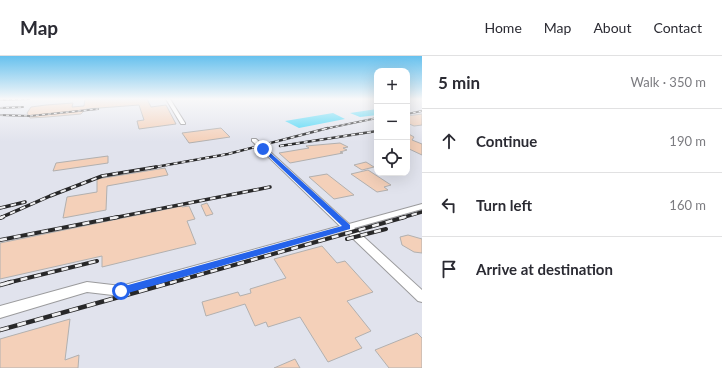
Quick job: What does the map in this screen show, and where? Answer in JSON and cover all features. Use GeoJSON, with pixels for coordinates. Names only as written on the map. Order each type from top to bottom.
{"type":"FeatureCollection","features":[{"type":"Feature","properties":{"kind":"street"},"geometry":{"type":"LineString","coordinates":[[177,114],[183,123]]}},
{"type":"Feature","properties":{"kind":"street"},"geometry":{"type":"LineString","coordinates":[[254,140],[422,297]]}},
{"type":"Feature","properties":{"kind":"street"},"geometry":{"type":"LineString","coordinates":[[0,312],[87,287],[121,291],[422,206]]}},
{"type":"Feature","properties":{"kind":"shaded area"},"geometry":{"type":"Polygon","coordinates":[[[0,114],[374,114],[374,176],[410,176],[410,114],[422,114],[422,368],[0,368],[0,114]]]}},
{"type":"Feature","properties":{"kind":"water"},"geometry":{"type":"Polygon","coordinates":[[[330,114],[334,114],[345,119],[299,128],[285,121],[330,114]]]}},
{"type":"Feature","properties":{"kind":"water"},"geometry":{"type":"Polygon","coordinates":[[[351,114],[374,114],[374,115],[360,117],[351,114]]]}},
{"type":"Feature","properties":{"kind":"building"},"geometry":{"type":"Polygon","coordinates":[[[27,114],[81,114],[47,117],[30,118],[27,114]]]}},
{"type":"Feature","properties":{"kind":"building"},"geometry":{"type":"Polygon","coordinates":[[[142,114],[171,114],[176,124],[139,129],[137,121],[144,120],[142,114]]]}},
{"type":"Feature","properties":{"kind":"building"},"geometry":{"type":"Polygon","coordinates":[[[422,114],[422,125],[414,126],[410,124],[410,116],[422,114]]]}},
{"type":"Feature","properties":{"kind":"building"},"geometry":{"type":"Polygon","coordinates":[[[221,128],[230,137],[189,143],[182,133],[221,128]]]}},
{"type":"Feature","properties":{"kind":"building"},"geometry":{"type":"Polygon","coordinates":[[[410,135],[414,137],[412,140],[422,144],[422,155],[410,149],[410,135]]]}},
{"type":"Feature","properties":{"kind":"building"},"geometry":{"type":"Polygon","coordinates":[[[340,143],[348,147],[343,148],[347,150],[340,152],[343,153],[290,163],[279,153],[309,148],[306,146],[340,143]]]}},
{"type":"Feature","properties":{"kind":"building"},"geometry":{"type":"Polygon","coordinates":[[[108,156],[108,163],[53,171],[56,163],[108,156]]]}},
{"type":"Feature","properties":{"kind":"building"},"geometry":{"type":"Polygon","coordinates":[[[366,162],[374,167],[362,170],[354,165],[366,162]]]}},
{"type":"Feature","properties":{"kind":"building"},"geometry":{"type":"Polygon","coordinates":[[[165,168],[168,175],[107,186],[106,210],[63,218],[67,197],[97,192],[97,179],[165,168]]]}},
{"type":"Feature","properties":{"kind":"building"},"geometry":{"type":"Polygon","coordinates":[[[368,170],[374,174],[374,176],[377,176],[391,185],[384,187],[388,190],[377,192],[351,174],[368,170]]]}},
{"type":"Feature","properties":{"kind":"building"},"geometry":{"type":"Polygon","coordinates":[[[327,174],[354,195],[334,199],[309,177],[327,174]]]}},
{"type":"Feature","properties":{"kind":"building"},"geometry":{"type":"Polygon","coordinates":[[[207,203],[213,214],[206,216],[201,205],[207,203]]]}},
{"type":"Feature","properties":{"kind":"building"},"geometry":{"type":"Polygon","coordinates":[[[182,206],[189,206],[195,219],[187,221],[196,244],[102,267],[102,256],[0,279],[0,243],[182,206]]]}},
{"type":"Feature","properties":{"kind":"building"},"geometry":{"type":"Polygon","coordinates":[[[408,235],[422,239],[422,253],[414,252],[402,245],[400,237],[408,235]]]}},
{"type":"Feature","properties":{"kind":"building"},"geometry":{"type":"Polygon","coordinates":[[[322,246],[337,263],[345,261],[373,292],[347,301],[371,331],[355,338],[362,348],[328,362],[300,317],[268,327],[266,322],[255,326],[245,304],[206,316],[202,302],[238,292],[240,296],[251,293],[250,289],[286,278],[274,259],[322,246]]]}},
{"type":"Feature","properties":{"kind":"building"},"geometry":{"type":"Polygon","coordinates":[[[70,319],[65,360],[79,355],[78,368],[0,368],[0,339],[70,319]]]}},
{"type":"Feature","properties":{"kind":"building"},"geometry":{"type":"Polygon","coordinates":[[[417,333],[422,338],[422,368],[389,368],[375,350],[417,333]]]}},
{"type":"Feature","properties":{"kind":"building"},"geometry":{"type":"Polygon","coordinates":[[[295,359],[300,368],[274,368],[295,359]]]}},
{"type":"Feature","properties":{"kind":"railway"},"geometry":{"type":"LineString","coordinates":[[0,115],[30,116],[54,114]]}},
{"type":"Feature","properties":{"kind":"railway"},"geometry":{"type":"LineString","coordinates":[[325,129],[374,119]]}},
{"type":"Feature","properties":{"kind":"railway"},"geometry":{"type":"LineString","coordinates":[[150,168],[228,154],[325,129]]}},
{"type":"Feature","properties":{"kind":"railway"},"geometry":{"type":"LineString","coordinates":[[280,146],[374,131]]}},
{"type":"Feature","properties":{"kind":"railway"},"geometry":{"type":"LineString","coordinates":[[150,168],[156,167]]}},
{"type":"Feature","properties":{"kind":"railway"},"geometry":{"type":"LineString","coordinates":[[3,217],[0,218],[50,196],[102,176],[150,168]]}},
{"type":"Feature","properties":{"kind":"railway"},"geometry":{"type":"LineString","coordinates":[[113,218],[270,187]]}},
{"type":"Feature","properties":{"kind":"railway"},"geometry":{"type":"LineString","coordinates":[[0,208],[25,202]]}},
{"type":"Feature","properties":{"kind":"railway"},"geometry":{"type":"LineString","coordinates":[[401,218],[422,212]]}},
{"type":"Feature","properties":{"kind":"railway"},"geometry":{"type":"LineString","coordinates":[[0,240],[118,217]]}},
{"type":"Feature","properties":{"kind":"railway"},"geometry":{"type":"LineString","coordinates":[[170,283],[405,217]]}},
{"type":"Feature","properties":{"kind":"railway"},"geometry":{"type":"LineString","coordinates":[[347,239],[386,229]]}},
{"type":"Feature","properties":{"kind":"railway"},"geometry":{"type":"LineString","coordinates":[[10,282],[97,261]]}},
{"type":"Feature","properties":{"kind":"railway"},"geometry":{"type":"LineString","coordinates":[[0,285],[10,282]]}},
{"type":"Feature","properties":{"kind":"railway"},"geometry":{"type":"LineString","coordinates":[[0,330],[173,282]]}},
{"type":"Feature","properties":{"kind":"route"},"geometry":{"type":"LineString","coordinates":[[121,291],[347,227],[263,149]]}}]}
